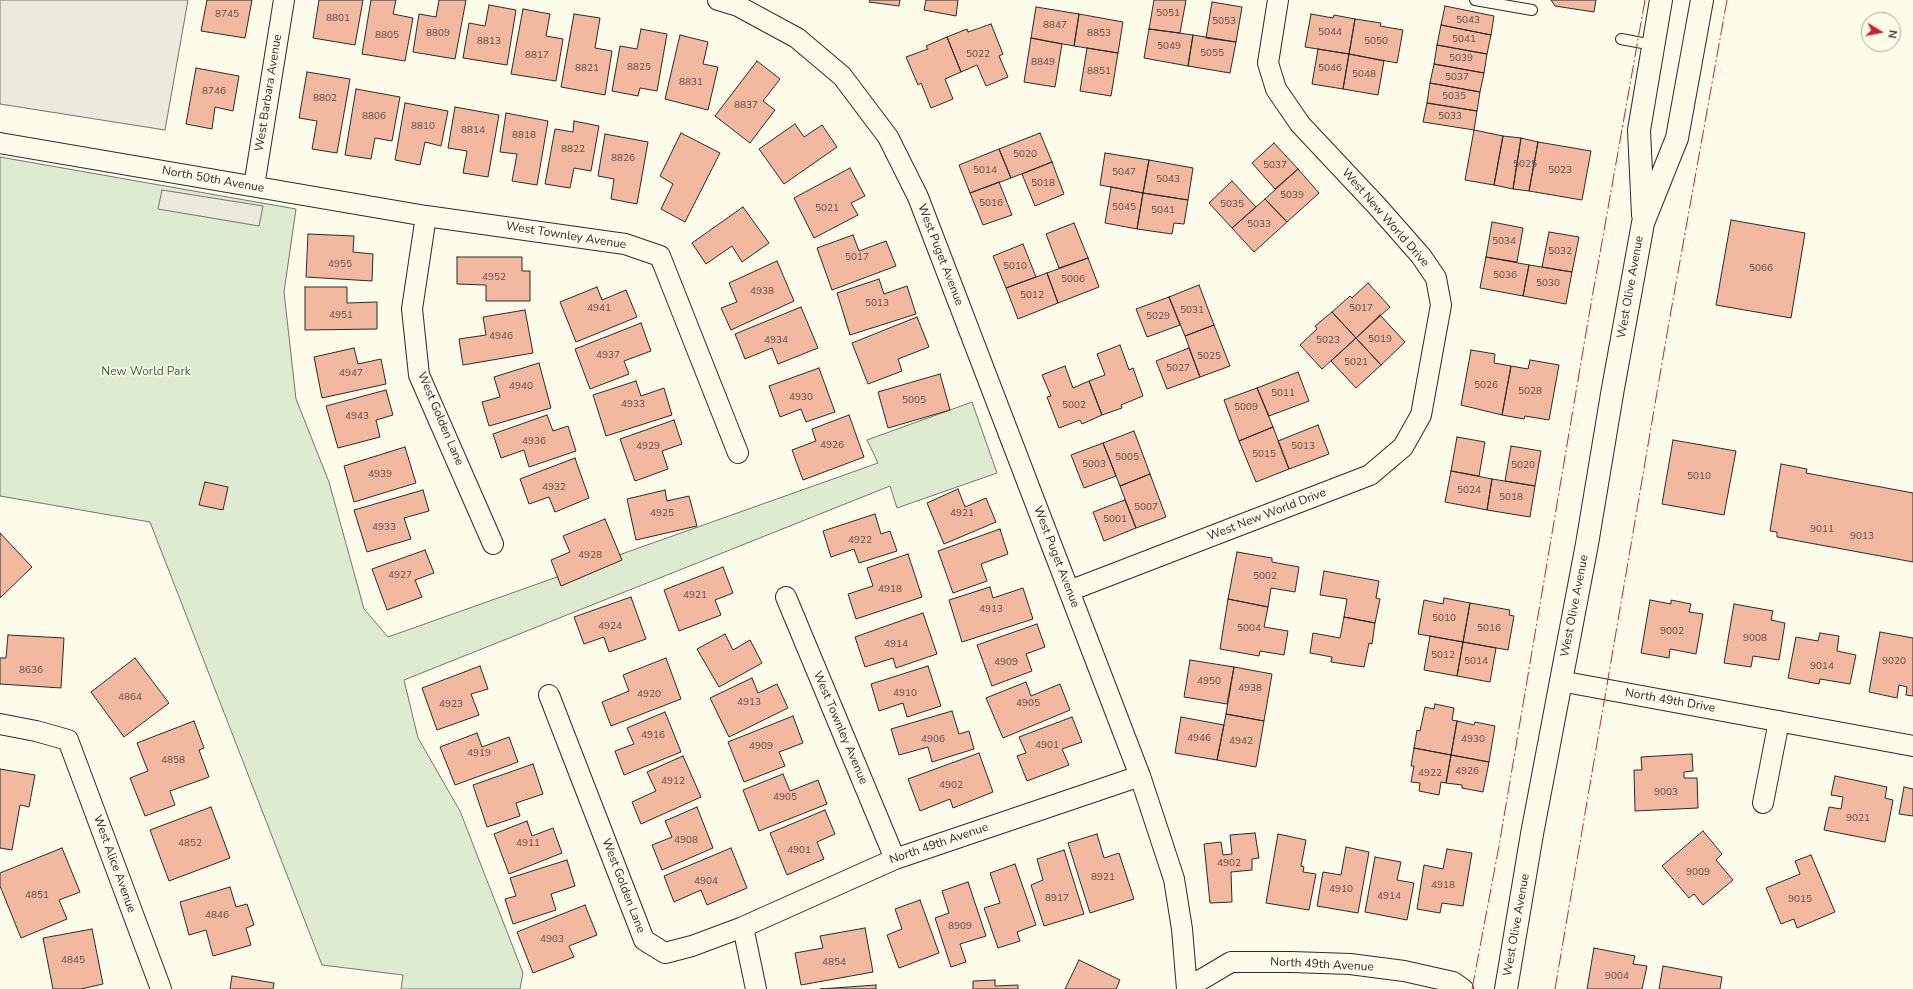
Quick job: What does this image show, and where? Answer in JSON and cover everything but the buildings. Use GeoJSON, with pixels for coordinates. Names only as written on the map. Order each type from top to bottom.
{"type":"FeatureCollection","features":[{"type":"Feature","properties":{"kind":"main road","name":"West Olive Avenue"},"geometry":{"type":"LineString","coordinates":[[1643,223],[1639,130],[1661,0]]}},
{"type":"Feature","properties":{"kind":"main road","name":"West Olive Avenue"},"geometry":{"type":"LineString","coordinates":[[1506,989],[1560,681],[1587,544],[1643,223],[1677,138],[1702,0]]}},
{"type":"Feature","properties":{"kind":"street","name":"West Barbara Avenue"},"geometry":{"type":"LineString","coordinates":[[254,186],[284,0]]}},
{"type":"Feature","properties":{"kind":"street","name":"West Puget Avenue"},"geometry":{"type":"LineString","coordinates":[[718,0],[738,6],[797,38],[842,76],[888,137],[918,197],[1140,776],[1174,879],[1182,929],[1187,989]]}},
{"type":"Feature","properties":{"kind":"street","name":"West New World Drive"},"geometry":{"type":"LineString","coordinates":[[1069,591],[1370,475],[1403,447],[1421,416],[1441,305],[1436,278],[1421,256],[1377,206],[1300,124],[1276,89],[1268,63],[1278,0]]}},
{"type":"Feature","properties":{"kind":"street","name":"North 50th Avenue"},"geometry":{"type":"LineString","coordinates":[[0,143],[426,216]]}},
{"type":"Feature","properties":{"kind":"street","name":"West Townley Avenue"},"geometry":{"type":"LineString","coordinates":[[426,216],[625,244],[660,256],[738,453]]}},
{"type":"Feature","properties":{"kind":"street","name":"West Golden Lane"},"geometry":{"type":"LineString","coordinates":[[426,216],[412,309],[419,375],[493,544]]}},
{"type":"Feature","properties":{"kind":"street","name":"West Townley Avenue"},"geometry":{"type":"LineString","coordinates":[[786,597],[895,859]]}},
{"type":"Feature","properties":{"kind":"street","name":"North 49th Drive"},"geometry":{"type":"LineString","coordinates":[[1560,681],[1913,746]]}},
{"type":"Feature","properties":{"kind":"street","name":"West Golden Lane"},"geometry":{"type":"LineString","coordinates":[[549,695],[644,940],[665,953],[692,946],[743,927]]}},
{"type":"Feature","properties":{"kind":"street"},"geometry":{"type":"LineString","coordinates":[[1763,803],[1779,721]]}},
{"type":"Feature","properties":{"kind":"street","name":"West Alice Avenue"},"geometry":{"type":"LineString","coordinates":[[0,724],[36,731],[68,740],[161,989]]}},
{"type":"Feature","properties":{"kind":"street","name":"North 49th Avenue"},"geometry":{"type":"LineString","coordinates":[[743,927],[895,859],[1140,776]]}},
{"type":"Feature","properties":{"kind":"street"},"geometry":{"type":"LineString","coordinates":[[743,927],[756,989]]}},
{"type":"Feature","properties":{"kind":"street","name":"North 49th Avenue"},"geometry":{"type":"LineString","coordinates":[[1187,989],[1231,962],[1292,962],[1350,964],[1404,971],[1453,982],[1463,989]]}},
{"type":"Feature","properties":{"kind":"lane"},"geometry":{"type":"LineString","coordinates":[[1475,0],[1532,10]]}},
{"type":"Feature","properties":{"kind":"lane"},"geometry":{"type":"LineString","coordinates":[[1621,39],[1653,45]]}},
{"type":"Feature","properties":{"kind":"green space","name":"New World Park"},"geometry":{"type":"Polygon","coordinates":[[[0,157],[296,209],[284,292],[296,399],[329,482],[364,609],[388,637],[878,463],[867,440],[972,402],[997,473],[897,508],[890,486],[404,680],[418,738],[460,811],[523,973],[520,989],[401,989],[403,975],[322,965],[150,522],[0,496],[0,157]]]}},
{"type":"Feature","properties":{"kind":"shaded area"},"geometry":{"type":"Polygon","coordinates":[[[0,0],[188,0],[165,130],[0,104],[0,0]]]}},
{"type":"Feature","properties":{"kind":"shaded area"},"geometry":{"type":"Polygon","coordinates":[[[162,190],[263,206],[259,226],[158,209],[162,190]]]}},
{"type":"Feature","properties":{"kind":"power"},"geometry":{"type":"LineString","coordinates":[[1472,989],[1499,846],[1589,315],[1645,0]]}},
{"type":"Feature","properties":{"kind":"power"},"geometry":{"type":"LineString","coordinates":[[1555,989],[1669,322],[1727,0]]}}]}
